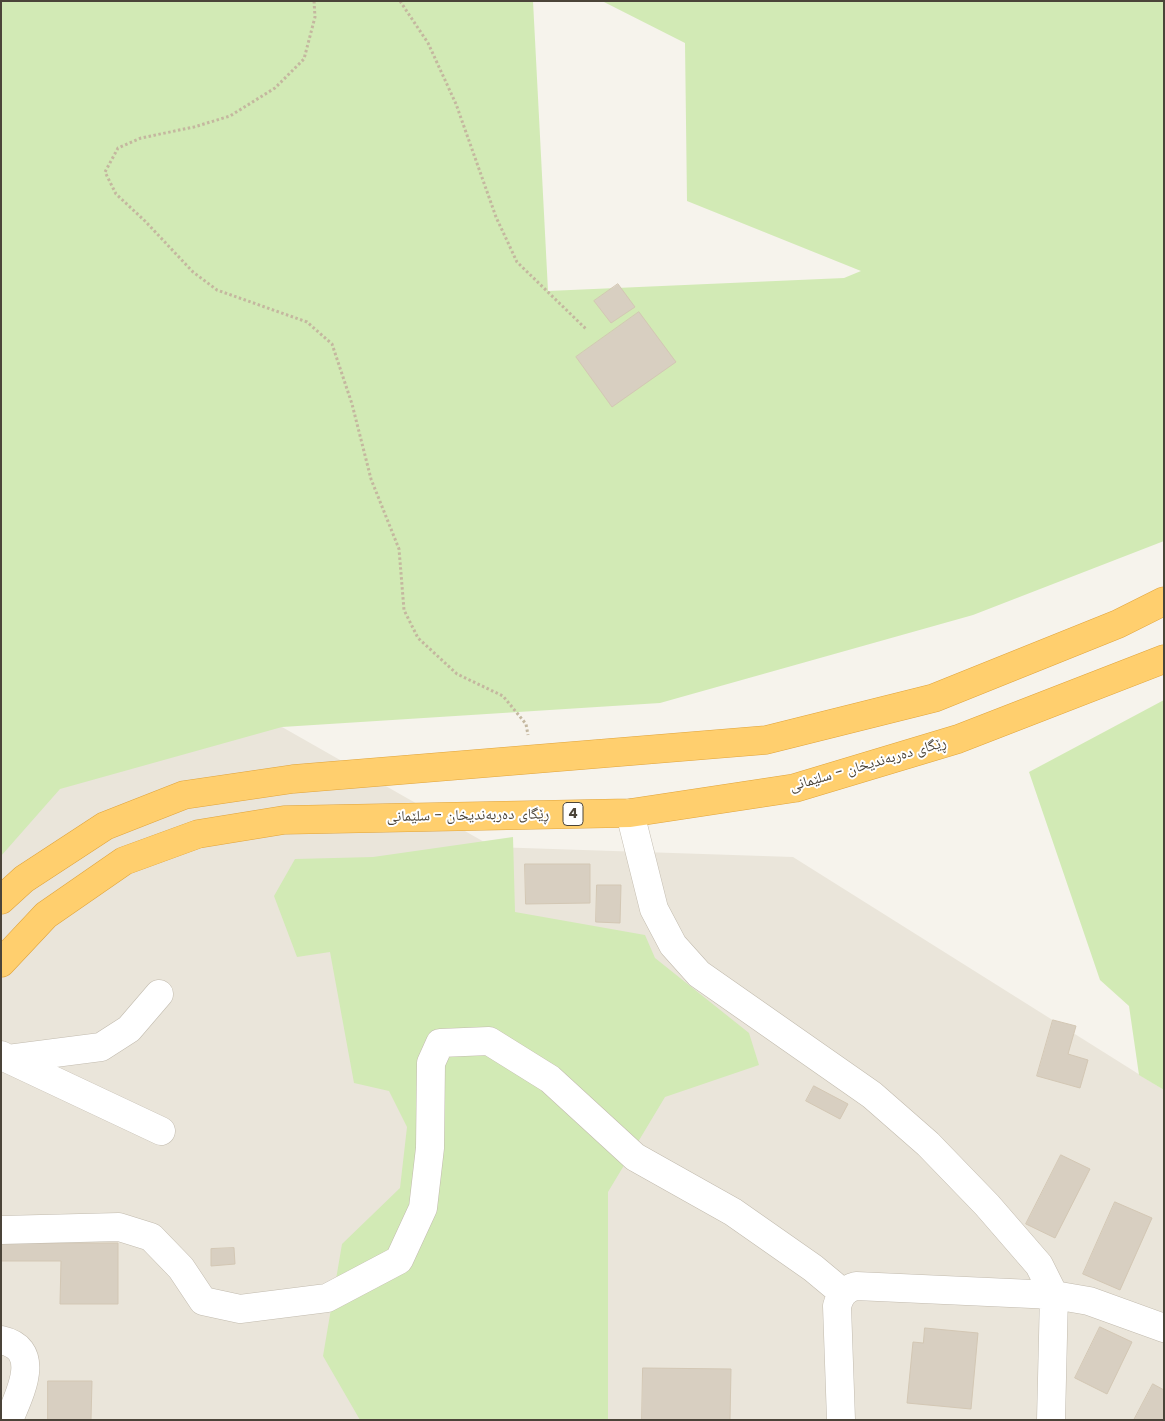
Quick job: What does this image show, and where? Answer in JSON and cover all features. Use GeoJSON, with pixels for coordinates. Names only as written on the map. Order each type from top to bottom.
{"type":"FeatureCollection","features":[{"type":"Feature","properties":{"kind":"highway"},"geometry":{"type":"LineString","coordinates":[[1,900],[24,879],[105,826],[184,795],[292,779],[531,761],[766,740],[924,700],[961,688],[1118,624],[1164,601]]}},
{"type":"Feature","properties":{"kind":"highway","name":"ڕێگای دەربەندیخان - سلێمانی"},"geometry":{"type":"LineString","coordinates":[[1,963],[46,915],[124,861],[198,834],[284,820],[630,813],[795,788],[958,739],[1164,659]]}},
{"type":"Feature","properties":{"kind":"street"},"geometry":{"type":"LineString","coordinates":[[630,813],[654,909],[673,945],[699,974],[872,1094],[928,1144],[1040,1265],[1054,1295],[1051,1420]]}},
{"type":"Feature","properties":{"kind":"street"},"geometry":{"type":"LineString","coordinates":[[4,1057],[101,1047],[129,1028],[160,994]]}},
{"type":"Feature","properties":{"kind":"street"},"geometry":{"type":"LineString","coordinates":[[1,1230],[119,1227],[151,1237],[181,1268],[203,1301],[240,1309],[327,1298],[399,1260],[423,1208],[430,1148],[431,1063],[440,1043],[489,1041],[550,1078],[635,1157],[733,1212],[813,1268],[843,1292]]}},
{"type":"Feature","properties":{"kind":"street"},"geometry":{"type":"LineString","coordinates":[[4,1057],[161,1131]]}},
{"type":"Feature","properties":{"kind":"street"},"geometry":{"type":"LineString","coordinates":[[841,1420],[837,1306],[843,1292],[856,1286],[1054,1295],[1089,1301],[1164,1328]]}},
{"type":"Feature","properties":{"kind":"street"},"geometry":{"type":"LineString","coordinates":[[1,1340],[14,1345],[21,1352],[26,1367],[24,1382],[9,1420]]}},
{"type":"Feature","properties":{"kind":"path"},"geometry":{"type":"LineString","coordinates":[[314,1],[315,17],[304,59],[275,88],[230,116],[194,127],[141,138],[118,148],[105,172],[116,194],[193,272],[217,290],[307,322],[332,344],[352,404],[372,479],[399,548],[404,610],[418,638],[457,674],[503,696],[526,724],[531,761]]}},
{"type":"Feature","properties":{"kind":"path"},"geometry":{"type":"LineString","coordinates":[[400,1],[428,43],[456,104],[496,217],[517,262],[586,329]]}},
{"type":"Feature","properties":{"kind":"shaded area"},"geometry":{"type":"Polygon","coordinates":[[[1,630],[282,727],[493,847],[793,857],[1164,1090],[1164,1420],[1,1420],[1,630]]]}},
{"type":"Feature","properties":{"kind":"green space"},"geometry":{"type":"Polygon","coordinates":[[[1,1],[533,1],[548,291],[844,278],[861,271],[687,201],[685,43],[602,1],[1164,1],[1164,541],[973,615],[660,703],[282,727],[60,789],[1,856],[1,1]]]}},
{"type":"Feature","properties":{"kind":"green space"},"geometry":{"type":"Polygon","coordinates":[[[1164,700],[1164,1090],[1139,1075],[1129,1006],[1100,980],[1029,772],[1164,700]]]}},
{"type":"Feature","properties":{"kind":"green space"},"geometry":{"type":"Polygon","coordinates":[[[513,837],[515,912],[645,935],[655,958],[749,1033],[759,1065],[665,1097],[608,1192],[608,1420],[360,1420],[323,1356],[342,1244],[400,1188],[407,1127],[389,1091],[354,1083],[330,952],[297,957],[274,896],[295,859],[373,857],[513,837]]]}},
{"type":"Feature","properties":{"kind":"building"},"geometry":{"type":"Polygon","coordinates":[[[618,284],[635,307],[611,323],[594,301],[618,284]]]}},
{"type":"Feature","properties":{"kind":"building"},"geometry":{"type":"Polygon","coordinates":[[[639,312],[676,362],[612,407],[576,357],[639,312]]]}},
{"type":"Feature","properties":{"kind":"building"},"geometry":{"type":"Polygon","coordinates":[[[525,864],[590,864],[590,903],[526,904],[525,864]]]}},
{"type":"Feature","properties":{"kind":"building"},"geometry":{"type":"Polygon","coordinates":[[[597,885],[621,885],[620,923],[596,922],[597,885]]]}},
{"type":"Feature","properties":{"kind":"building"},"geometry":{"type":"Polygon","coordinates":[[[1053,1020],[1076,1026],[1068,1054],[1088,1060],[1080,1088],[1037,1076],[1053,1020]]]}},
{"type":"Feature","properties":{"kind":"building"},"geometry":{"type":"Polygon","coordinates":[[[814,1086],[848,1104],[840,1119],[806,1101],[814,1086]]]}},
{"type":"Feature","properties":{"kind":"building"},"geometry":{"type":"Polygon","coordinates":[[[1061,1155],[1090,1169],[1055,1238],[1026,1224],[1061,1155]]]}},
{"type":"Feature","properties":{"kind":"building"},"geometry":{"type":"Polygon","coordinates":[[[1115,1202],[1152,1218],[1120,1290],[1083,1274],[1115,1202]]]}},
{"type":"Feature","properties":{"kind":"building"},"geometry":{"type":"Polygon","coordinates":[[[1,1243],[118,1243],[118,1304],[60,1304],[61,1261],[1,1261],[1,1243]]]}},
{"type":"Feature","properties":{"kind":"building"},"geometry":{"type":"Polygon","coordinates":[[[234,1248],[235,1264],[211,1266],[211,1249],[234,1248]]]}},
{"type":"Feature","properties":{"kind":"building"},"geometry":{"type":"Polygon","coordinates":[[[1100,1327],[1132,1342],[1107,1394],[1075,1378],[1100,1327]]]}},
{"type":"Feature","properties":{"kind":"building"},"geometry":{"type":"Polygon","coordinates":[[[925,1328],[978,1333],[971,1409],[907,1403],[913,1342],[923,1343],[925,1328]]]}},
{"type":"Feature","properties":{"kind":"building"},"geometry":{"type":"Polygon","coordinates":[[[643,1368],[731,1369],[730,1420],[642,1420],[643,1368]]]}},
{"type":"Feature","properties":{"kind":"building"},"geometry":{"type":"Polygon","coordinates":[[[48,1381],[92,1381],[91,1420],[48,1420],[48,1381]]]}},
{"type":"Feature","properties":{"kind":"building"},"geometry":{"type":"Polygon","coordinates":[[[1153,1384],[1164,1390],[1164,1420],[1134,1420],[1153,1384]]]}}]}
